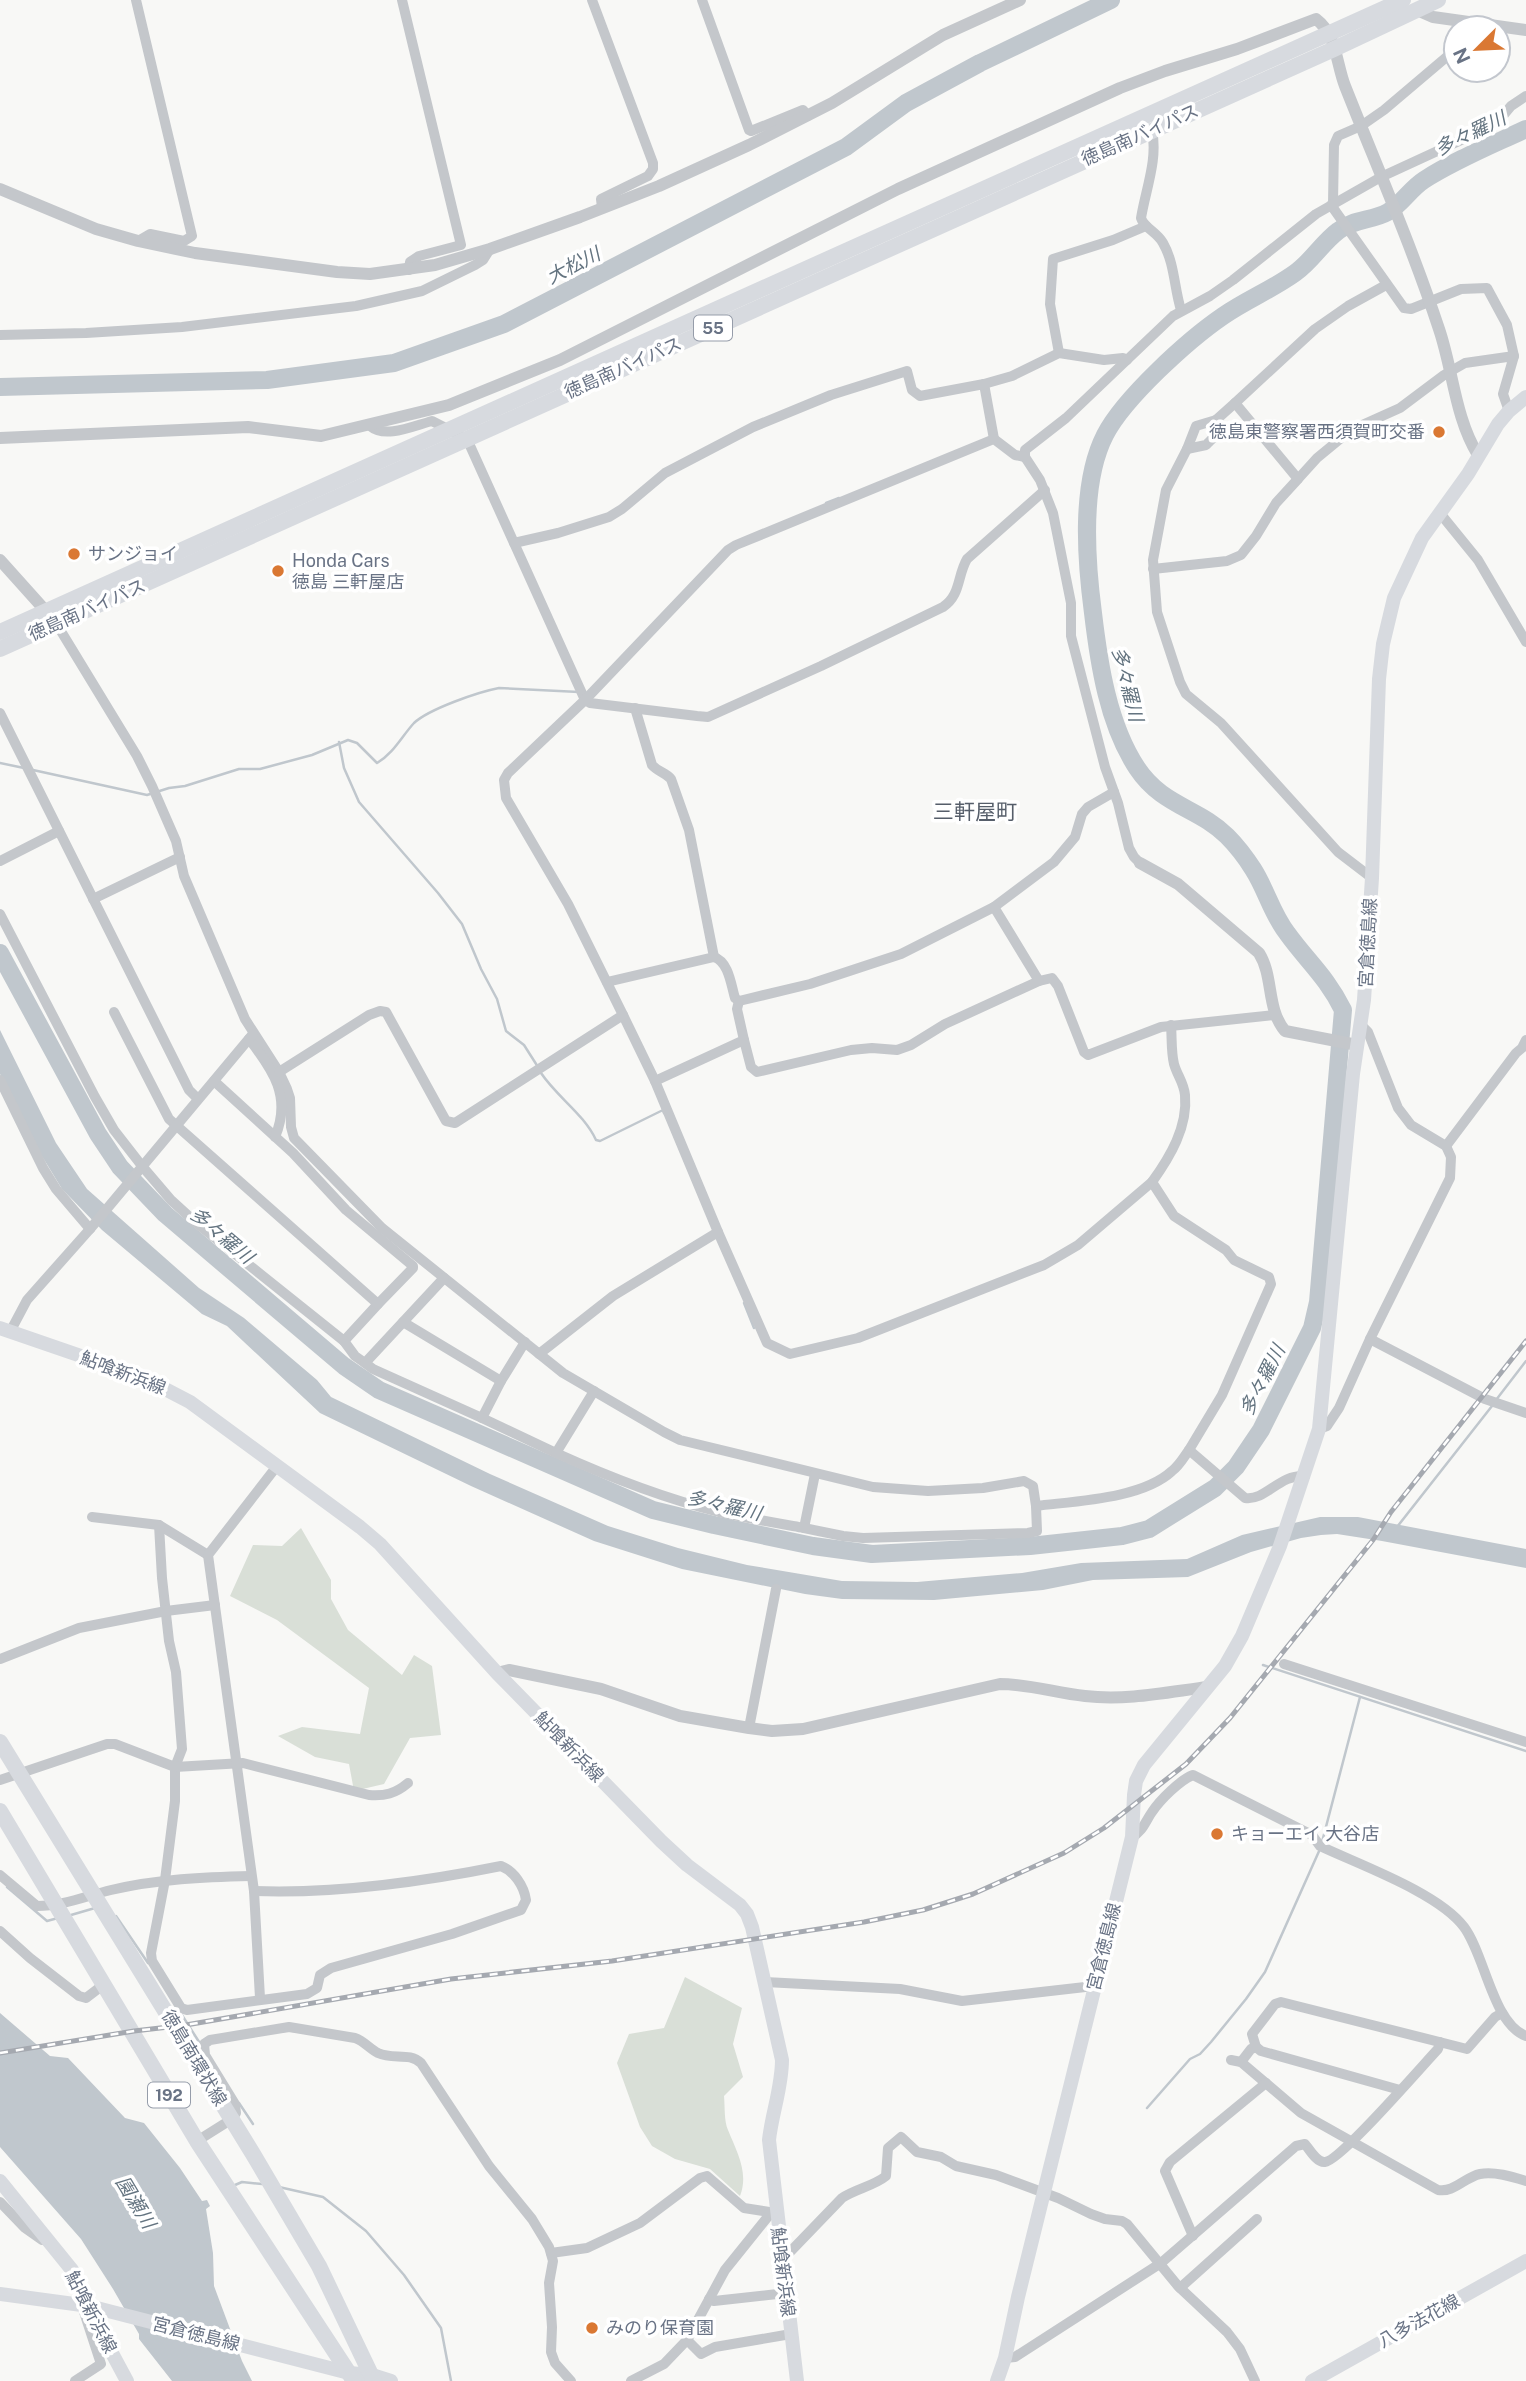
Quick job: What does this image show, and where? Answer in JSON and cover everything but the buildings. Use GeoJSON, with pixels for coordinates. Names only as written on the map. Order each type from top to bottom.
{"type":"FeatureCollection","features":[{"type":"Feature","properties":{"kind":"highway","name":"徳島南バイパス"},"geometry":{"type":"LineString","coordinates":[[0,632],[52,617],[467,439],[1152,130],[1332,42],[1401,1]]}},
{"type":"Feature","properties":{"kind":"highway","name":"徳島南バイパス"},"geometry":{"type":"LineString","coordinates":[[0,649],[52,617],[449,431],[1332,42],[1427,5]]}},
{"type":"Feature","properties":{"kind":"highway","name":"徳島南環状線"},"geometry":{"type":"LineString","coordinates":[[0,1742],[286,2210],[324,2276],[373,2378]]}},
{"type":"Feature","properties":{"kind":"highway","name":"192"},"geometry":{"type":"LineString","coordinates":[[0,1811],[197,2141],[351,2377]]}},
{"type":"Feature","properties":{"kind":"main road","name":"宮倉徳島線"},"geometry":{"type":"LineString","coordinates":[[999,2380],[1132,1837],[1134,1795],[1144,1765],[1225,1666],[1242,1636],[1280,1546],[1319,1429],[1354,1045],[1361,1025],[1372,878],[1379,679],[1394,598],[1422,538],[1439,512],[1468,474],[1509,411],[1526,397]]}},
{"type":"Feature","properties":{"kind":"main road","name":"鮎喰新浜線"},"geometry":{"type":"LineString","coordinates":[[5,1330],[142,1377],[190,1402],[360,1527],[380,1544],[497,1673],[661,1841],[687,1865],[740,1905],[752,1927],[782,2060],[782,2080],[771,2118],[769,2140],[773,2214],[782,2256],[797,2381]]}},
{"type":"Feature","properties":{"kind":"main road","name":"鮎喰新浜線"},"geometry":{"type":"LineString","coordinates":[[0,2181],[72,2270],[124,2379]]}},
{"type":"Feature","properties":{"kind":"main road","name":"八多法花線"},"geometry":{"type":"LineString","coordinates":[[1312,2381],[1526,2261]]}},
{"type":"Feature","properties":{"kind":"main road","name":"宮倉徳島線"},"geometry":{"type":"LineString","coordinates":[[0,2294],[90,2307],[283,2356],[351,2377],[391,2381]]}},
{"type":"Feature","properties":{"kind":"street"},"geometry":{"type":"LineString","coordinates":[[136,0],[192,236],[184,241],[150,234],[138,241]]}},
{"type":"Feature","properties":{"kind":"street"},"geometry":{"type":"LineString","coordinates":[[402,0],[461,245],[419,256],[410,262],[409,270]]}},
{"type":"Feature","properties":{"kind":"street"},"geometry":{"type":"LineString","coordinates":[[592,0],[653,163],[653,169],[648,176],[601,200],[602,208]]}},
{"type":"Feature","properties":{"kind":"street"},"geometry":{"type":"LineString","coordinates":[[702,0],[749,130],[803,110],[808,116]]}},
{"type":"Feature","properties":{"kind":"street"},"geometry":{"type":"LineString","coordinates":[[0,189],[96,229],[195,253],[337,272],[370,274],[409,270],[490,249],[659,186],[808,116],[943,35],[1020,0]]}},
{"type":"Feature","properties":{"kind":"street"},"geometry":{"type":"LineString","coordinates":[[1427,5],[1433,17],[1442,19]]}},
{"type":"Feature","properties":{"kind":"street"},"geometry":{"type":"LineString","coordinates":[[0,438],[248,427],[321,436],[449,405],[561,360],[898,189],[1120,88],[1316,19],[1324,26],[1332,42],[1341,76],[1430,302],[1452,371],[1468,439],[1478,455]]}},
{"type":"Feature","properties":{"kind":"street"},"geometry":{"type":"LineString","coordinates":[[1442,61],[1384,110],[1336,139],[1332,204],[1404,308],[1411,309],[1461,289],[1488,288],[1507,325],[1514,356],[1503,394],[1509,411]]}},
{"type":"Feature","properties":{"kind":"street"},"geometry":{"type":"LineString","coordinates":[[1354,1045],[1285,1031],[1275,1015],[1266,966],[1259,953],[1178,884],[1133,857],[1105,767],[1071,636],[1071,603],[1053,513],[1045,490],[1025,457],[1025,450],[1066,418],[1181,310],[1210,296],[1316,214],[1381,177],[1496,124],[1511,106],[1526,96]]}},
{"type":"Feature","properties":{"kind":"street"},"geometry":{"type":"LineString","coordinates":[[1152,130],[1154,150],[1141,218],[1146,226],[1155,232],[1169,255],[1181,310]]}},
{"type":"Feature","properties":{"kind":"street"},"geometry":{"type":"LineString","coordinates":[[1059,353],[1050,304],[1053,259],[1146,226]]}},
{"type":"Feature","properties":{"kind":"street"},"geometry":{"type":"LineString","coordinates":[[0,335],[181,327],[356,306],[422,292],[483,260],[490,249]]}},
{"type":"Feature","properties":{"kind":"street"},"geometry":{"type":"LineString","coordinates":[[1372,878],[1338,852],[1221,723],[1186,694],[1157,612],[1153,548],[1166,490],[1196,426],[1216,420],[1315,329],[1348,306],[1386,285]]}},
{"type":"Feature","properties":{"kind":"street"},"geometry":{"type":"LineString","coordinates":[[514,543],[609,517],[665,472],[774,418],[831,395],[907,371],[912,390],[920,396],[1012,376],[1059,353],[1104,360],[1127,360]]}},
{"type":"Feature","properties":{"kind":"street"},"geometry":{"type":"LineString","coordinates":[[1153,569],[1227,561],[1241,555],[1276,503],[1317,458],[1351,430],[1400,408],[1465,363],[1514,356]]}},
{"type":"Feature","properties":{"kind":"street"},"geometry":{"type":"LineString","coordinates":[[984,384],[994,439],[1015,455],[1025,457]]}},
{"type":"Feature","properties":{"kind":"street"},"geometry":{"type":"LineString","coordinates":[[1235,403],[1298,479]]}},
{"type":"Feature","properties":{"kind":"street"},"geometry":{"type":"LineString","coordinates":[[1187,449],[1206,445],[1213,438],[1216,420]]}},
{"type":"Feature","properties":{"kind":"street"},"geometry":{"type":"LineString","coordinates":[[370,426],[385,433],[432,421],[467,439],[585,700],[590,703],[708,717],[821,666],[952,601],[957,592],[961,569],[967,559],[1045,490]]}},
{"type":"Feature","properties":{"kind":"street"},"geometry":{"type":"LineString","coordinates":[[994,439],[728,550],[585,700],[508,773],[503,789],[568,904],[655,1081],[767,1343],[790,1354],[858,1338],[1044,1265],[1078,1245],[1152,1182],[1166,1163],[1176,1142],[1185,1097],[1183,1082],[1174,1066],[1171,1025]]}},
{"type":"Feature","properties":{"kind":"street"},"geometry":{"type":"LineString","coordinates":[[1439,512],[1478,560],[1526,642]]}},
{"type":"Feature","properties":{"kind":"street"},"geometry":{"type":"LineString","coordinates":[[0,560],[52,617],[152,786],[176,841],[184,876],[251,1037],[278,1083],[282,1095],[275,1137]]}},
{"type":"Feature","properties":{"kind":"street"},"geometry":{"type":"LineString","coordinates":[[635,708],[652,765],[657,771],[667,773],[671,779],[689,830],[714,957]]}},
{"type":"Feature","properties":{"kind":"street"},"geometry":{"type":"LineString","coordinates":[[0,713],[190,1090],[198,1099]]}},
{"type":"Feature","properties":{"kind":"street"},"geometry":{"type":"LineString","coordinates":[[739,1002],[810,984],[901,954],[993,906],[1054,862],[1074,837],[1082,814],[1088,807],[1114,792]]}},
{"type":"Feature","properties":{"kind":"street"},"geometry":{"type":"LineString","coordinates":[[0,861],[59,831]]}},
{"type":"Feature","properties":{"kind":"street"},"geometry":{"type":"LineString","coordinates":[[93,899],[173,858],[180,857]]}},
{"type":"Feature","properties":{"kind":"street"},"geometry":{"type":"LineString","coordinates":[[993,906],[1039,981]]}},
{"type":"Feature","properties":{"kind":"street"},"geometry":{"type":"LineString","coordinates":[[0,914],[95,1097],[140,1168],[194,1221],[344,1341],[355,1356],[373,1369],[556,1453],[656,1493],[719,1511],[863,1538],[1037,1531],[1033,1486],[1024,1481],[983,1488],[928,1491],[862,1486],[680,1440],[563,1373],[382,1228],[300,1145],[294,1138],[290,1098],[279,1072],[251,1037]]}},
{"type":"Feature","properties":{"kind":"street"},"geometry":{"type":"LineString","coordinates":[[607,982],[714,957],[720,959],[724,965],[735,999],[739,1002]]}},
{"type":"Feature","properties":{"kind":"street"},"geometry":{"type":"LineString","coordinates":[[739,1002],[737,1009],[744,1040],[751,1067],[757,1072],[851,1051],[872,1048],[897,1050],[946,1024],[1039,981],[1052,978],[1058,986],[1084,1052],[1088,1055],[1171,1025],[1275,1015]]}},
{"type":"Feature","properties":{"kind":"street"},"geometry":{"type":"LineString","coordinates":[[114,1012],[169,1119],[378,1304]]}},
{"type":"Feature","properties":{"kind":"street"},"geometry":{"type":"LineString","coordinates":[[279,1072],[369,1015],[386,1012],[446,1121],[455,1123],[623,1015]]}},
{"type":"Feature","properties":{"kind":"street"},"geometry":{"type":"LineString","coordinates":[[1319,1429],[1327,1426],[1339,1408],[1450,1178],[1451,1157],[1446,1146],[1411,1125],[1398,1108],[1368,1032],[1361,1025]]}},
{"type":"Feature","properties":{"kind":"street"},"geometry":{"type":"LineString","coordinates":[[5,1330],[27,1300],[92,1227],[251,1037]]}},
{"type":"Feature","properties":{"kind":"street"},"geometry":{"type":"LineString","coordinates":[[655,1081],[744,1040]]}},
{"type":"Feature","properties":{"kind":"street"},"geometry":{"type":"LineString","coordinates":[[1446,1146],[1526,1040]]}},
{"type":"Feature","properties":{"kind":"street"},"geometry":{"type":"LineString","coordinates":[[0,1080],[43,1168],[57,1189],[92,1227]]}},
{"type":"Feature","properties":{"kind":"street"},"geometry":{"type":"LineString","coordinates":[[214,1081],[275,1137],[346,1210],[413,1266],[344,1341]]}},
{"type":"Feature","properties":{"kind":"street"},"geometry":{"type":"LineString","coordinates":[[1036,1506],[1115,1497],[1173,1471],[1222,1395],[1271,1284],[1269,1277],[1234,1260],[1226,1250],[1174,1216],[1152,1182]]}},
{"type":"Feature","properties":{"kind":"street"},"geometry":{"type":"LineString","coordinates":[[539,1354],[613,1296],[718,1232]]}},
{"type":"Feature","properties":{"kind":"street"},"geometry":{"type":"LineString","coordinates":[[365,1363],[444,1278]]}},
{"type":"Feature","properties":{"kind":"street"},"geometry":{"type":"LineString","coordinates":[[403,1322],[501,1381]]}},
{"type":"Feature","properties":{"kind":"street"},"geometry":{"type":"LineString","coordinates":[[1370,1339],[1472,1392],[1526,1413]]}},
{"type":"Feature","properties":{"kind":"street"},"geometry":{"type":"LineString","coordinates":[[482,1418],[525,1342]]}},
{"type":"Feature","properties":{"kind":"street"},"geometry":{"type":"LineString","coordinates":[[556,1453],[594,1391]]}},
{"type":"Feature","properties":{"kind":"street"},"geometry":{"type":"LineString","coordinates":[[1189,1450],[1245,1498],[1252,1499],[1289,1477],[1305,1476]]}},
{"type":"Feature","properties":{"kind":"street"},"geometry":{"type":"LineString","coordinates":[[260,1998],[254,1891],[208,1555],[277,1466]]}},
{"type":"Feature","properties":{"kind":"street"},"geometry":{"type":"LineString","coordinates":[[804,1528],[815,1474]]}},
{"type":"Feature","properties":{"kind":"street"},"geometry":{"type":"LineString","coordinates":[[92,1517],[159,1525],[208,1555]]}},
{"type":"Feature","properties":{"kind":"street"},"geometry":{"type":"LineString","coordinates":[[159,1525],[182,1749],[175,1767],[175,1801],[165,1880],[151,1953],[152,1961],[181,2008],[187,2010],[260,1998],[307,1994],[317,1989],[320,1975],[331,1968],[452,1934],[521,1910],[526,1900],[522,1886],[507,1868],[501,1866],[372,1885],[254,1891]]}},
{"type":"Feature","properties":{"kind":"street"},"geometry":{"type":"LineString","coordinates":[[749,1728],[776,1589]]}},
{"type":"Feature","properties":{"kind":"street"},"geometry":{"type":"LineString","coordinates":[[0,1659],[79,1628],[166,1611],[215,1605]]}},
{"type":"Feature","properties":{"kind":"street"},"geometry":{"type":"LineString","coordinates":[[1284,1664],[1526,1742]]}},
{"type":"Feature","properties":{"kind":"street"},"geometry":{"type":"LineString","coordinates":[[497,1673],[509,1670],[601,1689],[680,1716],[772,1731],[803,1729],[1000,1684],[1021,1684],[1106,1698],[1208,1687]]}},
{"type":"Feature","properties":{"kind":"street"},"geometry":{"type":"LineString","coordinates":[[0,1780],[107,1744],[115,1744],[175,1767],[238,1764],[369,1795],[386,1796],[408,1783]]}},
{"type":"Feature","properties":{"kind":"street"},"geometry":{"type":"LineString","coordinates":[[1132,1837],[1141,1832],[1154,1809],[1180,1780],[1193,1775],[1311,1835],[1321,1846],[1439,1902],[1463,1925],[1475,1943],[1509,2025],[1526,2036]]}},
{"type":"Feature","properties":{"kind":"street"},"geometry":{"type":"LineString","coordinates":[[0,1875],[37,1906],[56,1906],[165,1880],[251,1876]]}},
{"type":"Feature","properties":{"kind":"street"},"geometry":{"type":"LineString","coordinates":[[0,1931],[79,1996],[86,1998],[103,1985]]}},
{"type":"Feature","properties":{"kind":"street"},"geometry":{"type":"LineString","coordinates":[[765,1982],[900,1989],[962,2001],[1094,1986]]}},
{"type":"Feature","properties":{"kind":"street"},"geometry":{"type":"LineString","coordinates":[[1400,2090],[1261,2051],[1256,2047],[1252,2034],[1275,2004],[1281,2002],[1467,2049],[1495,2017],[1502,2013]]}},
{"type":"Feature","properties":{"kind":"street"},"geometry":{"type":"LineString","coordinates":[[197,2141],[232,2119],[236,2113],[235,2104],[205,2055],[204,2044],[210,2040],[289,2027],[362,2040],[387,2056],[414,2057],[421,2063],[489,2166],[532,2219],[551,2253],[553,2261],[548,2283],[551,2352],[555,2363],[571,2381]]}},
{"type":"Feature","properties":{"kind":"street"},"geometry":{"type":"LineString","coordinates":[[1005,2358],[1015,2357],[1161,2263],[1296,2146],[1305,2144],[1320,2161],[1325,2162],[1351,2142],[1438,2049],[1440,2042]]}},
{"type":"Feature","properties":{"kind":"street"},"geometry":{"type":"LineString","coordinates":[[1256,2047],[1236,2061],[1301,2113],[1438,2190],[1450,2190],[1480,2174],[1494,2174],[1526,2182]]}},
{"type":"Feature","properties":{"kind":"street"},"geometry":{"type":"LineString","coordinates":[[1193,2236],[1167,2168],[1170,2162],[1266,2083]]}},
{"type":"Feature","properties":{"kind":"street"},"geometry":{"type":"LineString","coordinates":[[782,2256],[789,2253],[842,2198],[852,2191],[881,2180],[886,2175],[888,2148],[901,2137],[917,2152],[941,2157],[956,2166],[996,2175],[1045,2192],[1098,2217],[1122,2221],[1180,2288],[1227,2332],[1240,2349],[1255,2381]]}},
{"type":"Feature","properties":{"kind":"street"},"geometry":{"type":"LineString","coordinates":[[551,2253],[587,2248],[640,2223],[707,2176],[744,2208],[773,2214],[725,2270],[687,2340],[664,2364],[631,2381]]}},
{"type":"Feature","properties":{"kind":"street"},"geometry":{"type":"LineString","coordinates":[[0,2202],[25,2228],[55,2248]]}},
{"type":"Feature","properties":{"kind":"street"},"geometry":{"type":"LineString","coordinates":[[1180,2288],[1257,2219]]}},
{"type":"Feature","properties":{"kind":"street"},"geometry":{"type":"LineString","coordinates":[[709,2299],[714,2301],[786,2293]]}},
{"type":"Feature","properties":{"kind":"street"},"geometry":{"type":"LineString","coordinates":[[75,2381],[101,2364],[90,2307]]}},
{"type":"Feature","properties":{"kind":"street"},"geometry":{"type":"LineString","coordinates":[[687,2340],[701,2354],[715,2347],[791,2334]]}},
{"type":"Feature","properties":{"kind":"shaded area"},"geometry":{"type":"Polygon","coordinates":[[[301,1528],[331,1580],[331,1599],[348,1630],[402,1675],[414,1655],[432,1666],[441,1735],[410,1738],[384,1784],[354,1791],[349,1764],[315,1757],[278,1736],[302,1727],[360,1734],[369,1688],[277,1620],[230,1596],[253,1545],[282,1546],[301,1528]]]}},
{"type":"Feature","properties":{"kind":"shaded area"},"geometry":{"type":"Polygon","coordinates":[[[685,1977],[742,2008],[733,2044],[743,2077],[724,2096],[727,2126],[743,2171],[740,2196],[710,2169],[675,2159],[652,2146],[640,2127],[617,2063],[629,2034],[664,2028],[685,1977]]]}},
{"type":"Feature","properties":{"kind":"water"},"geometry":{"type":"Polygon","coordinates":[[[0,1030],[56,1143],[87,1189],[199,1288],[244,1318],[317,1380],[331,1397],[490,1474],[608,1526],[678,1548],[747,1565],[842,1581],[917,1582],[1022,1573],[1081,1563],[1187,1559],[1242,1535],[1320,1517],[1358,1517],[1526,1549],[1526,1568],[1337,1534],[1301,1538],[1251,1552],[1188,1577],[1093,1580],[1043,1590],[934,1600],[842,1599],[682,1569],[594,1541],[471,1486],[320,1413],[227,1326],[202,1314],[102,1230],[62,1189],[34,1143],[0,1074],[0,1030]]]}},
{"type":"Feature","properties":{"kind":"water","name":"園瀬川"},"geometry":{"type":"Polygon","coordinates":[[[0,2013],[50,2056],[68,2058],[125,2118],[144,2123],[202,2201],[207,2200],[210,2206],[206,2209],[213,2253],[214,2286],[252,2381],[172,2381],[139,2339],[139,2334],[113,2289],[81,2239],[0,2147],[0,2013]]]}},
{"type":"Feature","properties":{"kind":"waterway","name":"大松川"},"geometry":{"type":"LineString","coordinates":[[0,387],[267,380],[394,363],[504,324],[846,147],[906,103],[980,63],[1111,0]]}},
{"type":"Feature","properties":{"kind":"waterway","name":"多々羅川"},"geometry":{"type":"LineString","coordinates":[[0,953],[98,1134],[120,1167],[165,1214],[344,1366],[379,1390],[653,1510],[813,1546],[872,1554],[1030,1546],[1122,1536],[1149,1529],[1215,1488],[1236,1467],[1261,1430],[1312,1328],[1318,1302],[1343,1010],[1324,979],[1282,926],[1258,877],[1237,847],[1205,819],[1158,791],[1147,781],[1127,751],[1106,693],[1088,570],[1088,499],[1097,455],[1114,420],[1141,387],[1209,326],[1295,273],[1344,227],[1388,212],[1419,184],[1436,173],[1526,129]]}},
{"type":"Feature","properties":{"kind":"waterway"},"geometry":{"type":"LineString","coordinates":[[826,503],[839,498]]}},
{"type":"Feature","properties":{"kind":"waterway"},"geometry":{"type":"LineString","coordinates":[[33,770],[147,795],[239,769],[260,769],[312,755],[348,740],[357,743],[377,763],[388,755],[414,723],[467,697],[499,688],[579,692]]}},
{"type":"Feature","properties":{"kind":"waterway"},"geometry":{"type":"LineString","coordinates":[[339,742],[344,768],[359,802],[462,924],[497,999],[506,1031],[524,1045],[538,1067]]}},
{"type":"Feature","properties":{"kind":"waterway"},"geometry":{"type":"LineString","coordinates":[[0,763],[24,768]]}},
{"type":"Feature","properties":{"kind":"waterway"},"geometry":{"type":"LineString","coordinates":[[541,1073],[585,1122],[596,1140],[600,1141],[663,1110],[664,1113]]}},
{"type":"Feature","properties":{"kind":"waterway"},"geometry":{"type":"LineString","coordinates":[[744,1303],[754,1328]]}},
{"type":"Feature","properties":{"kind":"waterway"},"geometry":{"type":"LineString","coordinates":[[1496,1400],[1526,1361]]}},
{"type":"Feature","properties":{"kind":"waterway"},"geometry":{"type":"LineString","coordinates":[[1397,1527],[1492,1406]]}},
{"type":"Feature","properties":{"kind":"waterway"},"geometry":{"type":"LineString","coordinates":[[1263,1665],[1526,1751]]}},
{"type":"Feature","properties":{"kind":"waterway"},"geometry":{"type":"LineString","coordinates":[[1322,1842],[1360,1697]]}},
{"type":"Feature","properties":{"kind":"waterway"},"geometry":{"type":"LineString","coordinates":[[1147,2108],[1190,2059],[1200,2054],[1211,2042],[1265,1972],[1320,1849]]}},
{"type":"Feature","properties":{"kind":"waterway"},"geometry":{"type":"LineString","coordinates":[[7,1887],[47,1921],[58,1918]]}},
{"type":"Feature","properties":{"kind":"waterway"},"geometry":{"type":"LineString","coordinates":[[71,1915],[95,1908]]}},
{"type":"Feature","properties":{"kind":"waterway"},"geometry":{"type":"LineString","coordinates":[[116,1916],[148,1963]]}},
{"type":"Feature","properties":{"kind":"waterway"},"geometry":{"type":"LineString","coordinates":[[180,2012],[201,2045]]}},
{"type":"Feature","properties":{"kind":"waterway"},"geometry":{"type":"LineString","coordinates":[[239,2103],[253,2124]]}},
{"type":"Feature","properties":{"kind":"waterway"},"geometry":{"type":"LineString","coordinates":[[235,2185],[242,2182],[262,2184]]}},
{"type":"Feature","properties":{"kind":"waterway"},"geometry":{"type":"LineString","coordinates":[[279,2187],[323,2197],[366,2231],[404,2275],[441,2328],[451,2381]]}},
{"type":"Feature","properties":{"kind":"railway"},"geometry":{"type":"LineString","coordinates":[[0,2053],[186,2025],[451,1979],[612,1961],[864,1922],[923,1910],[973,1894],[1064,1853],[1104,1828],[1186,1764],[1230,1718],[1373,1540],[1391,1512],[1526,1341]]}},
{"type":"Feature","properties":{"kind":"place","name":"徳島東警察署西須賀町交番"},"geometry":{"type":"Point","coordinates":[1439,432]}},
{"type":"Feature","properties":{"kind":"place","name":"サンジョイ"},"geometry":{"type":"Point","coordinates":[74,554]}},
{"type":"Feature","properties":{"kind":"place","name":"Honda Cars 徳島 三軒屋店"},"geometry":{"type":"Point","coordinates":[278,571]}},
{"type":"Feature","properties":{"kind":"place","name":"キョーエイ 大谷店"},"geometry":{"type":"Point","coordinates":[1217,1834]}},
{"type":"Feature","properties":{"kind":"place","name":"みのり保育園"},"geometry":{"type":"Point","coordinates":[592,2328]}},
{"type":"Feature","properties":{"kind":"district","name":"三軒屋町"},"geometry":{"type":"Point","coordinates":[975,812]}}]}
